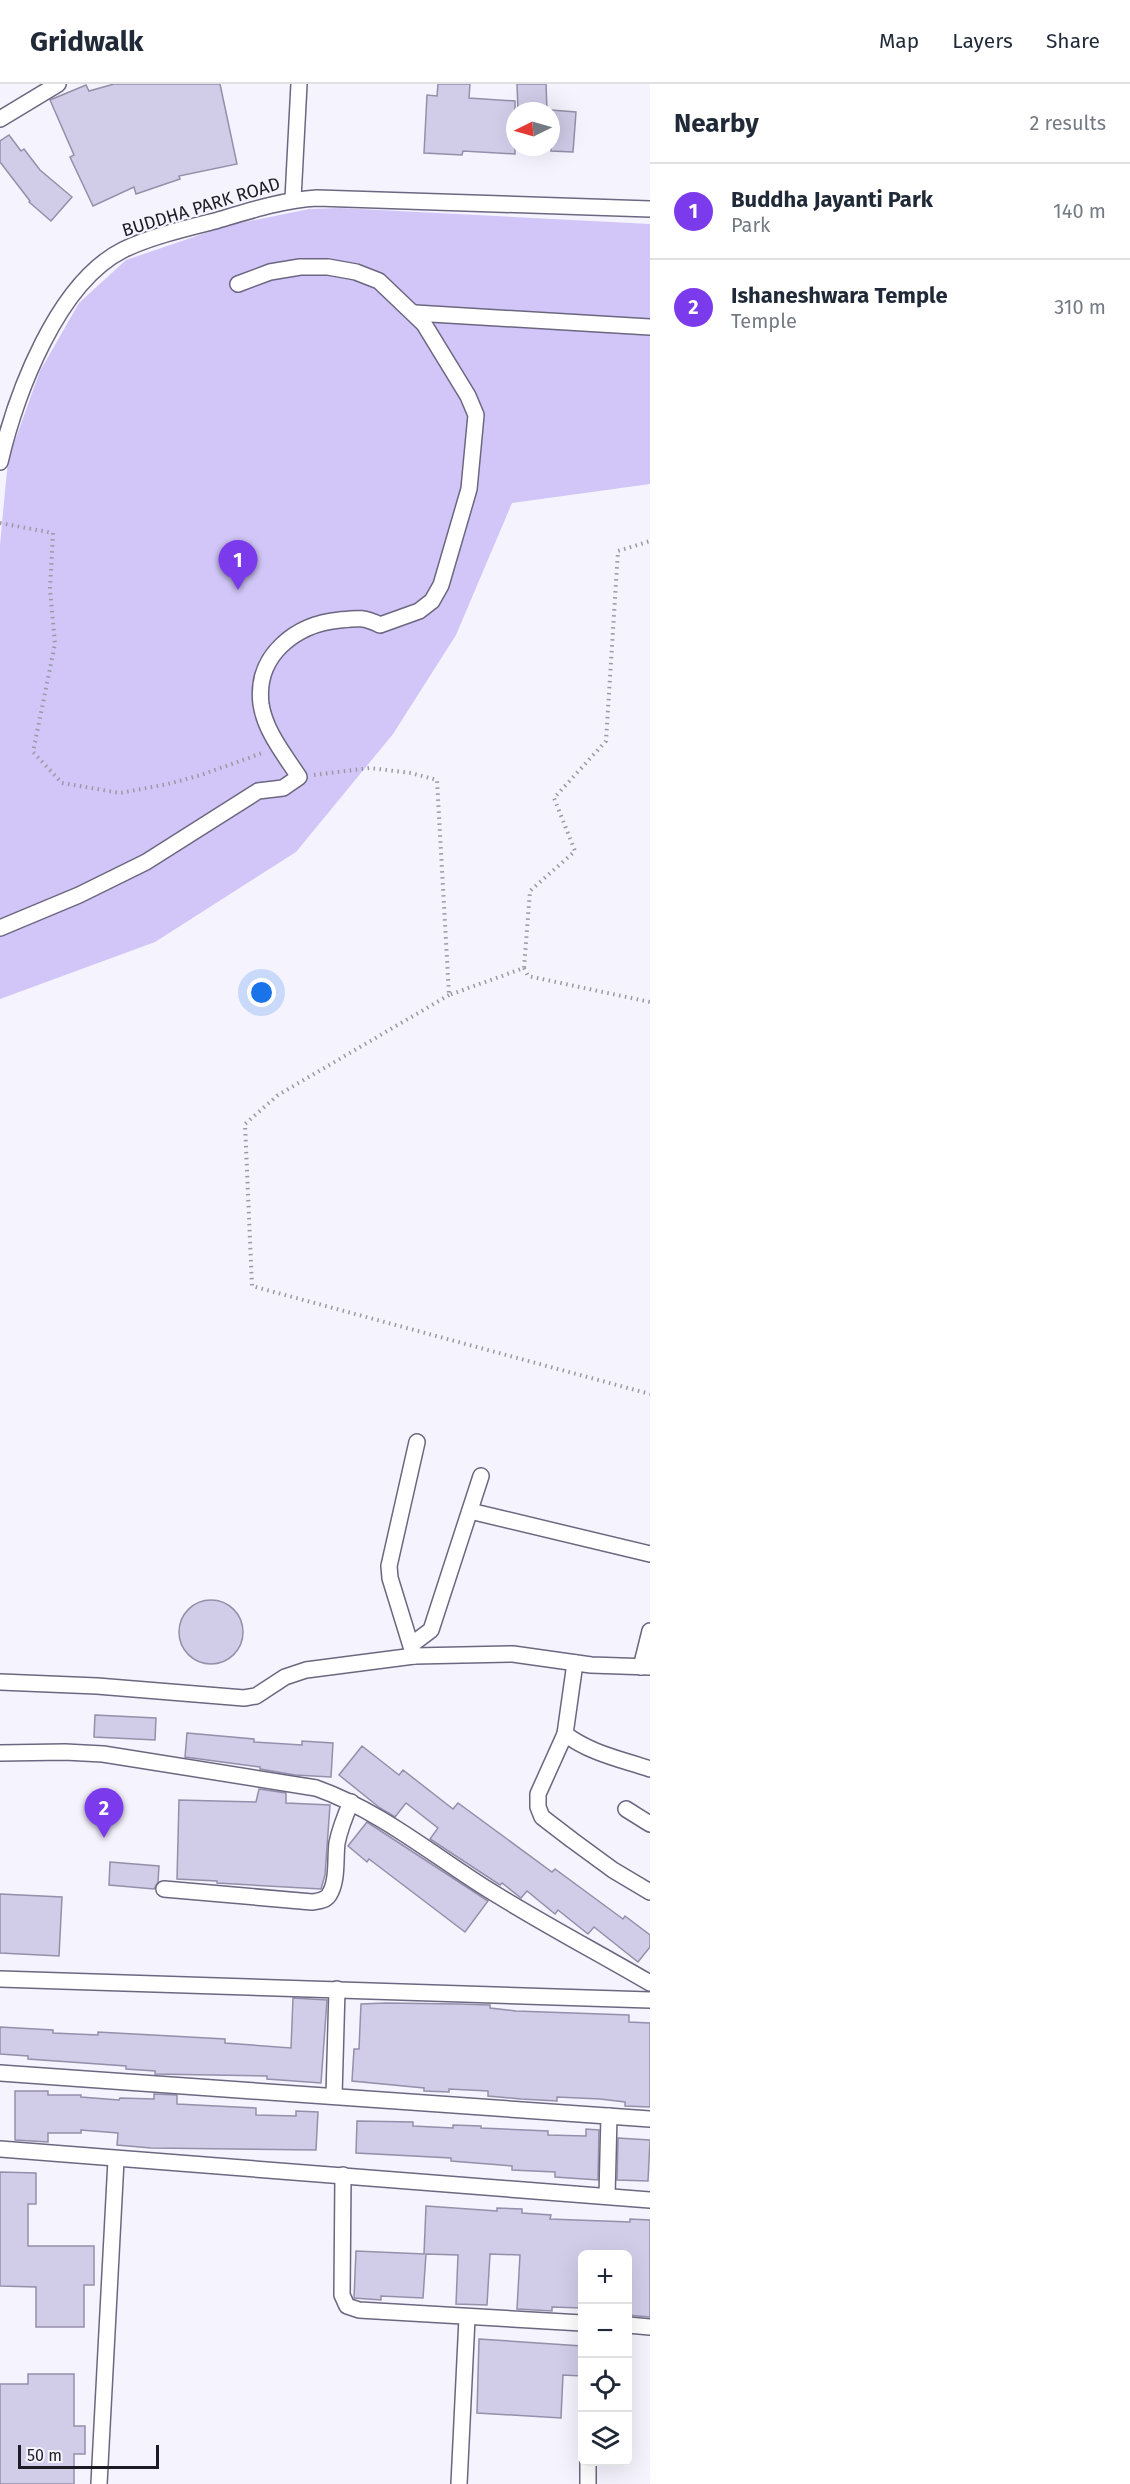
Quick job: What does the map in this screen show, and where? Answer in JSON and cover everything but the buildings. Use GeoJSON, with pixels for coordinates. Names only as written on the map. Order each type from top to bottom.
{"type":"FeatureCollection","features":[{"type":"Feature","properties":{"kind":"street"},"geometry":{"type":"LineString","coordinates":[[0,119],[58,84]]}},
{"type":"Feature","properties":{"kind":"street"},"geometry":{"type":"LineString","coordinates":[[293,199],[300,84]]}},
{"type":"Feature","properties":{"kind":"street","name":"BUDDHA PARK ROAD"},"geometry":{"type":"LineString","coordinates":[[0,462],[9,424],[33,363],[55,322],[93,271],[123,250],[186,228],[293,199],[329,198],[650,208]]}},
{"type":"Feature","properties":{"kind":"street"},"geometry":{"type":"LineString","coordinates":[[0,928],[58,905],[136,867],[258,791],[283,788],[299,777],[264,721],[261,701],[263,678],[274,653],[288,638],[316,624],[365,618],[380,625],[419,611],[432,601],[441,585],[469,489],[476,415],[468,396],[424,324],[379,281],[356,272],[328,267],[300,267],[270,272],[238,284]]}},
{"type":"Feature","properties":{"kind":"street"},"geometry":{"type":"LineString","coordinates":[[415,314],[650,327]]}},
{"type":"Feature","properties":{"kind":"street"},"geometry":{"type":"LineString","coordinates":[[412,1651],[390,1578],[389,1566],[417,1442]]}},
{"type":"Feature","properties":{"kind":"street"},"geometry":{"type":"LineString","coordinates":[[412,1651],[431,1630],[481,1476]]}},
{"type":"Feature","properties":{"kind":"street"},"geometry":{"type":"LineString","coordinates":[[470,1511],[650,1554]]}},
{"type":"Feature","properties":{"kind":"street"},"geometry":{"type":"LineString","coordinates":[[0,1682],[97,1686],[244,1698],[256,1696],[285,1677],[306,1670],[412,1651],[513,1654],[576,1663],[645,1667],[650,1631]]}},
{"type":"Feature","properties":{"kind":"street"},"geometry":{"type":"LineString","coordinates":[[576,1663],[565,1734],[538,1794],[538,1807],[542,1816],[613,1870],[650,1892]]}},
{"type":"Feature","properties":{"kind":"street"},"geometry":{"type":"LineString","coordinates":[[565,1734],[593,1751],[650,1769]]}},
{"type":"Feature","properties":{"kind":"street"},"geometry":{"type":"LineString","coordinates":[[0,1753],[103,1754],[316,1788],[351,1802],[485,1888],[650,1983]]}},
{"type":"Feature","properties":{"kind":"street"},"geometry":{"type":"LineString","coordinates":[[164,1889],[322,1901],[329,1896],[334,1881],[342,1822],[351,1802]]}},
{"type":"Feature","properties":{"kind":"street"},"geometry":{"type":"LineString","coordinates":[[626,1809],[650,1824]]}},
{"type":"Feature","properties":{"kind":"street"},"geometry":{"type":"LineString","coordinates":[[0,1979],[650,2000]]}},
{"type":"Feature","properties":{"kind":"street"},"geometry":{"type":"LineString","coordinates":[[334,2096],[337,1989]]}},
{"type":"Feature","properties":{"kind":"street"},"geometry":{"type":"LineString","coordinates":[[0,2073],[650,2119]]}},
{"type":"Feature","properties":{"kind":"street"},"geometry":{"type":"LineString","coordinates":[[607,2196],[609,2116]]}},
{"type":"Feature","properties":{"kind":"street"},"geometry":{"type":"LineString","coordinates":[[0,2149],[117,2160],[343,2175],[650,2200]]}},
{"type":"Feature","properties":{"kind":"street"},"geometry":{"type":"LineString","coordinates":[[99,2484],[117,2160]]}},
{"type":"Feature","properties":{"kind":"street"},"geometry":{"type":"LineString","coordinates":[[343,2175],[342,2295],[347,2306],[359,2310],[467,2318],[578,2323]]}},
{"type":"Feature","properties":{"kind":"street"},"geometry":{"type":"LineString","coordinates":[[459,2484],[467,2318]]}},
{"type":"Feature","properties":{"kind":"street"},"geometry":{"type":"LineString","coordinates":[[632,2325],[650,2326]]}},
{"type":"Feature","properties":{"kind":"street"},"geometry":{"type":"LineString","coordinates":[[588,2466],[588,2484]]}},
{"type":"Feature","properties":{"kind":"path"},"geometry":{"type":"LineString","coordinates":[[0,523],[53,533],[50,589],[55,644],[33,752],[62,783],[120,793],[201,775],[279,747]]}},
{"type":"Feature","properties":{"kind":"path"},"geometry":{"type":"LineString","coordinates":[[650,542],[618,551],[606,741],[554,798],[575,851],[530,891],[524,968],[528,976],[650,1002]]}},
{"type":"Feature","properties":{"kind":"path"},"geometry":{"type":"LineString","coordinates":[[299,777],[370,768],[411,773],[437,780],[449,995]]}},
{"type":"Feature","properties":{"kind":"path"},"geometry":{"type":"LineString","coordinates":[[524,968],[449,995],[279,1095],[245,1124],[252,1286],[650,1394]]}},
{"type":"Feature","properties":{"kind":"shaded area"},"geometry":{"type":"Polygon","coordinates":[[[340,208],[650,224],[650,484],[512,503],[456,635],[393,734],[296,852],[155,942],[0,999],[0,545],[8,460],[40,371],[79,303],[126,260],[226,226],[309,209],[340,208]]]}},
{"type":"Feature","properties":{"kind":"place","name":"Buddha Jayanti Park"},"geometry":{"type":"Point","coordinates":[238,590]}},
{"type":"Feature","properties":{"kind":"place","name":"Ishaneshwara Temple"},"geometry":{"type":"Point","coordinates":[104,1838]}}]}
